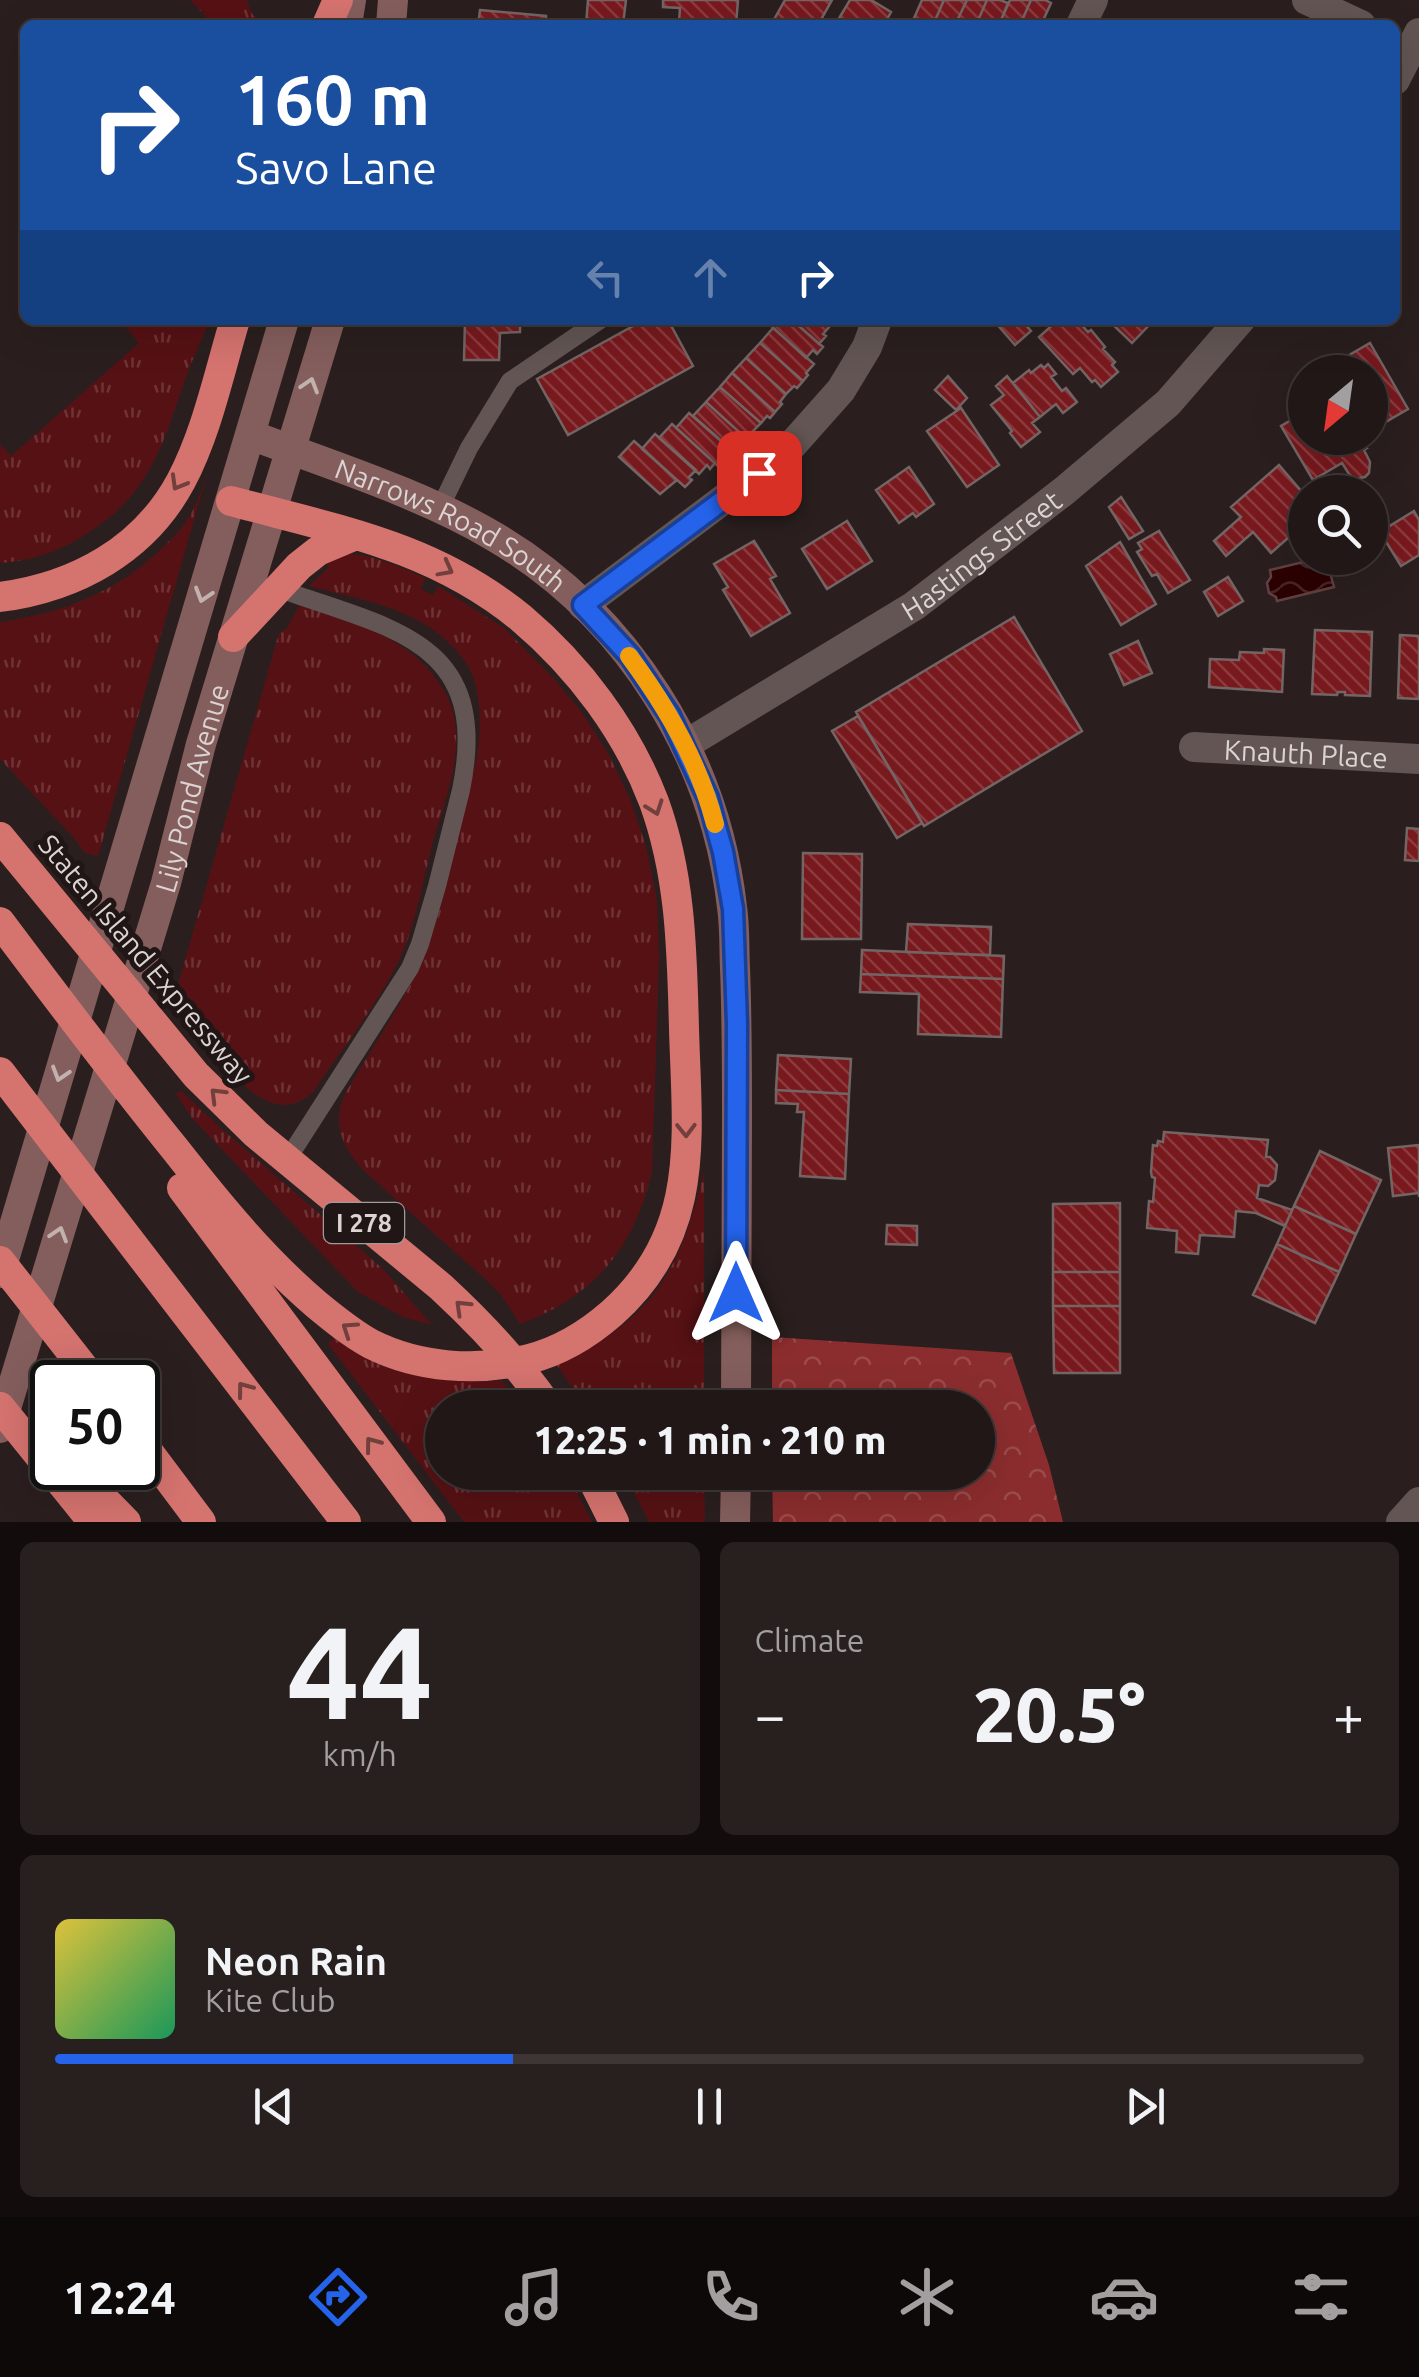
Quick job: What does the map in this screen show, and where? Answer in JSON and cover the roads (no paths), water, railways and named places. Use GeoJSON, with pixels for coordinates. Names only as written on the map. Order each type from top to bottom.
{"type":"FeatureCollection","features":[{"type":"Feature","properties":{"kind":"highway"},"geometry":{"type":"LineString","coordinates":[[0,597],[74,579],[118,553],[151,522],[180,484],[190,461],[233,325]]}},
{"type":"Feature","properties":{"kind":"highway"},"geometry":{"type":"LineString","coordinates":[[144,1123],[291,1284],[371,1344],[410,1359],[439,1364],[495,1366],[541,1356],[607,1318],[644,1278],[667,1238],[686,1167],[678,899],[666,836],[618,730],[576,672],[550,645],[489,594],[454,572],[420,555],[356,534],[231,501]]}},
{"type":"Feature","properties":{"kind":"highway"},"geometry":{"type":"LineString","coordinates":[[233,637],[318,551],[356,534]]}},
{"type":"Feature","properties":{"kind":"highway","name":"Staten Island Expressway"},"geometry":{"type":"LineString","coordinates":[[0,838],[216,1094],[287,1160],[441,1287],[500,1346],[535,1390]]}},
{"type":"Feature","properties":{"kind":"highway"},"geometry":{"type":"LineString","coordinates":[[0,922],[316,1370],[431,1522]]}},
{"type":"Feature","properties":{"kind":"highway"},"geometry":{"type":"LineString","coordinates":[[1,1074],[346,1522]]}},
{"type":"Feature","properties":{"kind":"highway"},"geometry":{"type":"LineString","coordinates":[[0,1261],[78,1360]]}},
{"type":"Feature","properties":{"kind":"highway"},"geometry":{"type":"LineString","coordinates":[[0,1397],[30,1436]]}},
{"type":"Feature","properties":{"kind":"highway"},"geometry":{"type":"LineString","coordinates":[[0,1408],[30,1440]]}},
{"type":"Feature","properties":{"kind":"highway"},"geometry":{"type":"LineString","coordinates":[[0,1425],[30,1446]]}},
{"type":"Feature","properties":{"kind":"highway"},"geometry":{"type":"LineString","coordinates":[[160,1467],[201,1522]]}},
{"type":"Feature","properties":{"kind":"highway"},"geometry":{"type":"LineString","coordinates":[[57,1490],[68,1522]]}},
{"type":"Feature","properties":{"kind":"highway"},"geometry":{"type":"LineString","coordinates":[[70,1490],[93,1522]]}},
{"type":"Feature","properties":{"kind":"highway"},"geometry":{"type":"LineString","coordinates":[[95,1490],[126,1522]]}},
{"type":"Feature","properties":{"kind":"highway"},"geometry":{"type":"LineString","coordinates":[[598,1490],[614,1522]]}},
{"type":"Feature","properties":{"kind":"main road","name":"Lily Pond Avenue"},"geometry":{"type":"LineString","coordinates":[[0,1274],[283,325]]}},
{"type":"Feature","properties":{"kind":"main road","name":"Lily Pond Avenue"},"geometry":{"type":"LineString","coordinates":[[0,1425],[166,884],[201,744],[328,325]]}},
{"type":"Feature","properties":{"kind":"main road","name":"Narrows Road South"},"geometry":{"type":"LineString","coordinates":[[251,435],[440,508],[498,538],[557,582],[609,632],[640,670],[685,745],[708,798],[733,909],[737,1024],[736,1390]]}},
{"type":"Feature","properties":{"kind":"main road"},"geometry":{"type":"LineString","coordinates":[[736,1490],[736,1522]]}},
{"type":"Feature","properties":{"kind":"street"},"geometry":{"type":"LineString","coordinates":[[1307,0],[1349,20]]}},
{"type":"Feature","properties":{"kind":"street"},"geometry":{"type":"LineString","coordinates":[[1400,69],[1412,41]]}},
{"type":"Feature","properties":{"kind":"street"},"geometry":{"type":"LineString","coordinates":[[583,605],[785,453],[841,390],[868,346],[875,325]]}},
{"type":"Feature","properties":{"kind":"street","name":"Hastings Street"},"geometry":{"type":"LineString","coordinates":[[685,745],[914,606],[1064,491],[1168,403],[1236,325]]}},
{"type":"Feature","properties":{"kind":"street","name":"Knauth Place"},"geometry":{"type":"LineString","coordinates":[[1194,747],[1419,760]]}},
{"type":"Feature","properties":{"kind":"street"},"geometry":{"type":"LineString","coordinates":[[1401,1522],[1419,1502]]}},
{"type":"Feature","properties":{"kind":"lane"},"geometry":{"type":"LineString","coordinates":[[440,508],[468,448],[510,381],[593,325]]}},
{"type":"Feature","properties":{"kind":"lane"},"geometry":{"type":"LineString","coordinates":[[278,588],[397,630],[429,653],[456,684],[467,720],[468,740],[461,790],[420,944],[396,992],[287,1160]]}},
{"type":"Feature","properties":{"kind":"water"},"geometry":{"type":"Polygon","coordinates":[[[1288,566],[1288,575],[1331,575],[1334,587],[1277,601],[1269,593],[1270,570],[1288,566]]]}}]}
